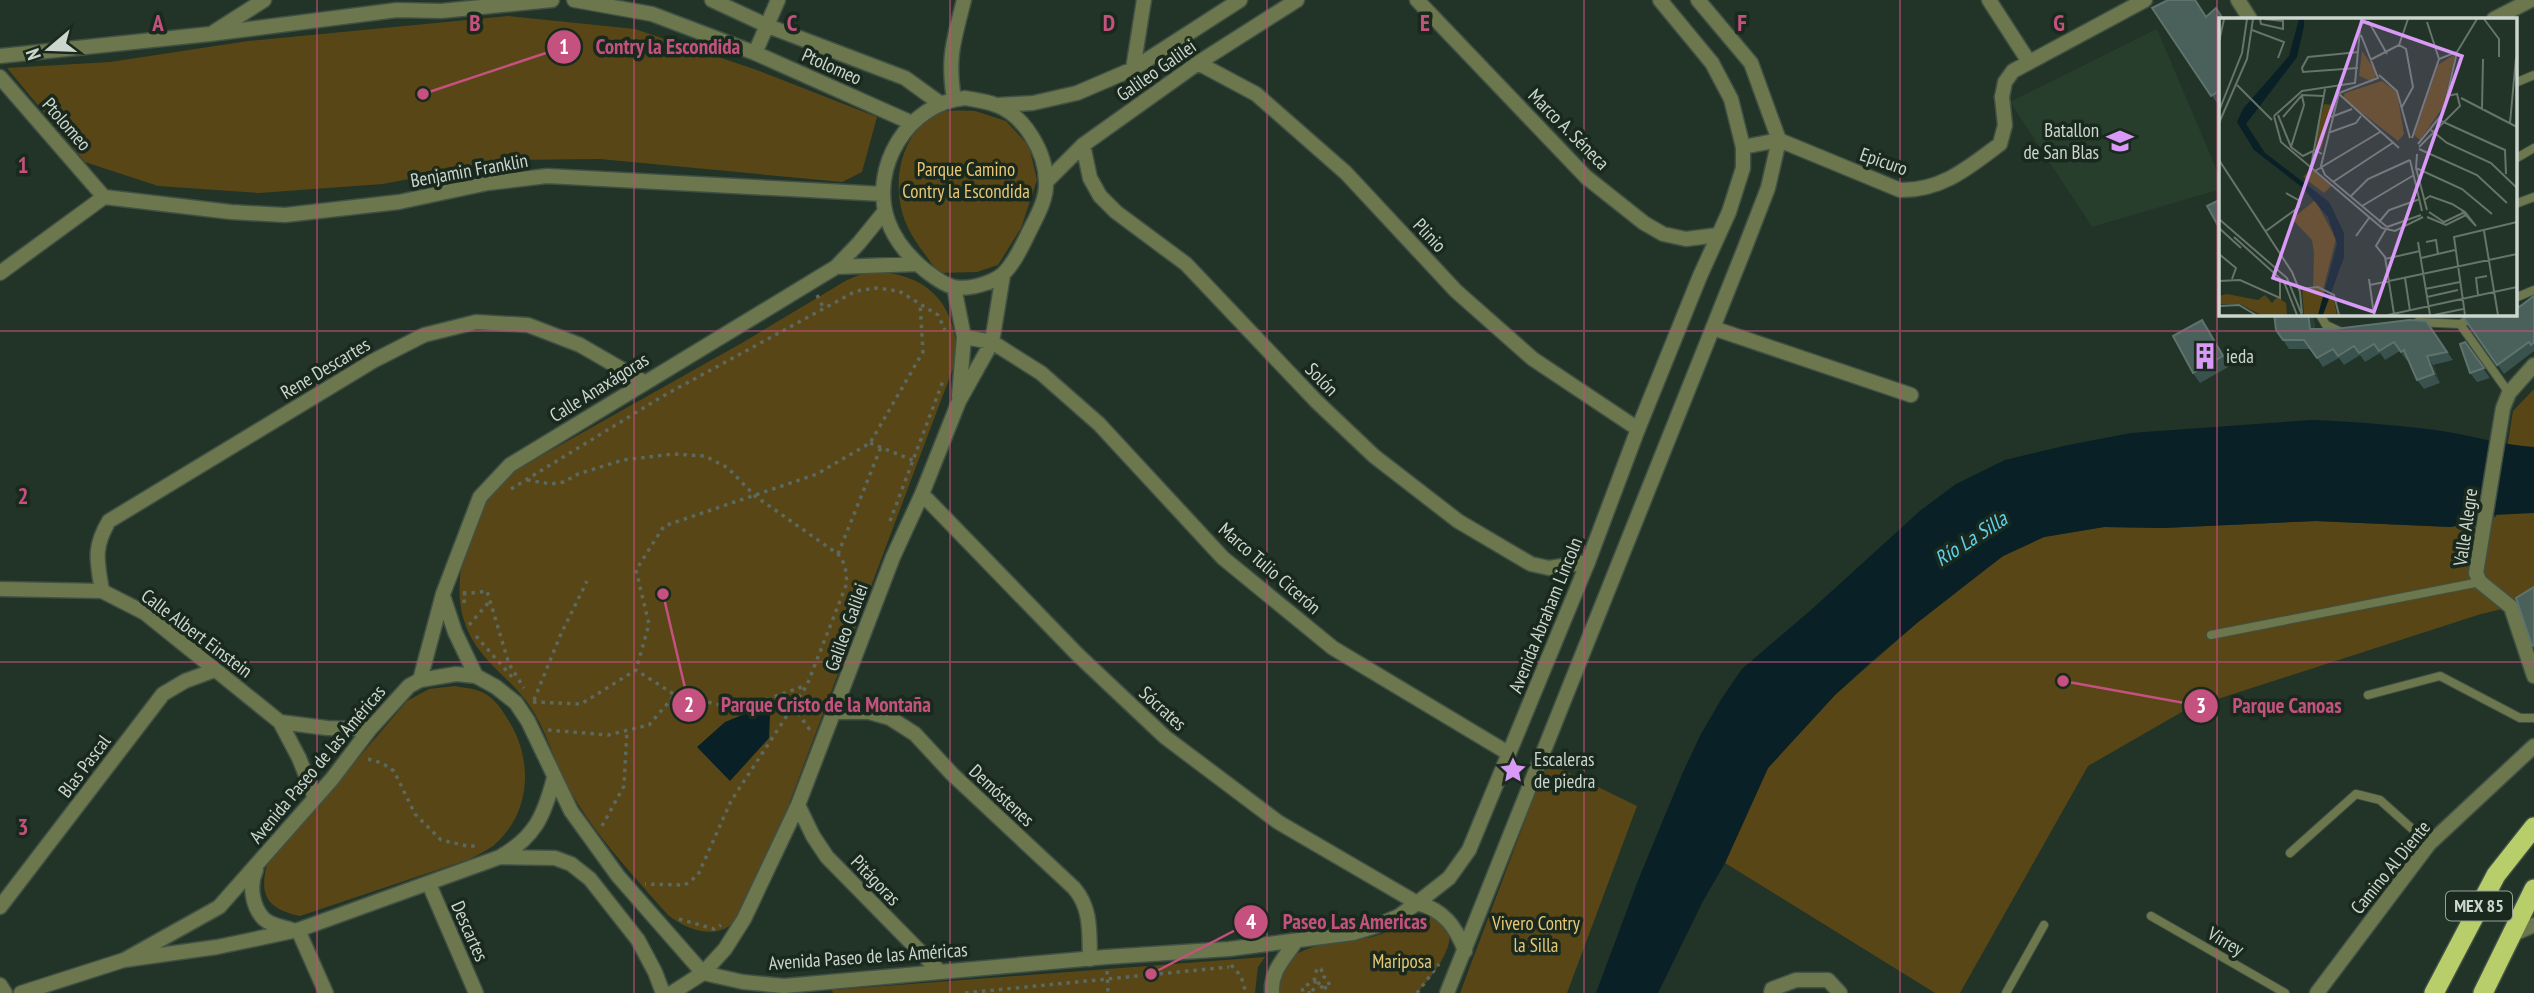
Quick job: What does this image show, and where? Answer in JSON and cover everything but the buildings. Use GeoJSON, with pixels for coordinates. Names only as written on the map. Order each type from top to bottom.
{"type":"FeatureCollection","features":[{"type":"Feature","properties":{"kind":"highway","name":"MEX 85"},"geometry":{"type":"LineString","coordinates":[[2434,993],[2496,875],[2534,827]]}},
{"type":"Feature","properties":{"kind":"highway","name":"MEX 85"},"geometry":{"type":"LineString","coordinates":[[2490,987],[2511,935],[2534,889]]}},
{"type":"Feature","properties":{"kind":"street"},"geometry":{"type":"LineString","coordinates":[[210,34],[264,0]]}},
{"type":"Feature","properties":{"kind":"street"},"geometry":{"type":"LineString","coordinates":[[383,0],[397,10]]}},
{"type":"Feature","properties":{"kind":"street"},"geometry":{"type":"LineString","coordinates":[[441,11],[469,0]]}},
{"type":"Feature","properties":{"kind":"street"},"geometry":{"type":"LineString","coordinates":[[0,56],[210,34],[397,10],[441,11],[552,0]]}},
{"type":"Feature","properties":{"kind":"street","name":"Ptolomeo"},"geometry":{"type":"LineString","coordinates":[[574,0],[640,6],[652,14],[755,53],[912,123]]}},
{"type":"Feature","properties":{"kind":"street","name":"Ptolomeo"},"geometry":{"type":"LineString","coordinates":[[712,0],[768,26],[905,78],[948,101]]}},
{"type":"Feature","properties":{"kind":"street"},"geometry":{"type":"LineString","coordinates":[[755,53],[778,0]]}},
{"type":"Feature","properties":{"kind":"street"},"geometry":{"type":"LineString","coordinates":[[948,101],[950,53],[964,0]]}},
{"type":"Feature","properties":{"kind":"street"},"geometry":{"type":"LineString","coordinates":[[1133,69],[1144,0]]}},
{"type":"Feature","properties":{"kind":"street","name":"Galileo Galilei"},"geometry":{"type":"LineString","coordinates":[[997,105],[1033,103],[1077,93],[1133,69],[1240,0]]}},
{"type":"Feature","properties":{"kind":"street","name":"Galileo Galilei"},"geometry":{"type":"LineString","coordinates":[[1046,182],[1083,145],[1198,63],[1297,0]]}},
{"type":"Feature","properties":{"kind":"street","name":"Marco A. Séneca"},"geometry":{"type":"LineString","coordinates":[[1417,0],[1586,177],[1644,223],[1663,234],[1686,239],[1718,234]]}},
{"type":"Feature","properties":{"kind":"street"},"geometry":{"type":"LineString","coordinates":[[1660,0],[1712,63],[1731,99],[1743,147],[1779,140]]}},
{"type":"Feature","properties":{"kind":"street"},"geometry":{"type":"LineString","coordinates":[[1447,993],[1768,188],[1779,140],[1751,63],[1698,0]]}},
{"type":"Feature","properties":{"kind":"street"},"geometry":{"type":"LineString","coordinates":[[1989,0],[2029,62],[2145,0]]}},
{"type":"Feature","properties":{"kind":"street"},"geometry":{"type":"LineString","coordinates":[[2238,0],[2249,18]]}},
{"type":"Feature","properties":{"kind":"street"},"geometry":{"type":"LineString","coordinates":[[2496,18],[2531,0]]}},
{"type":"Feature","properties":{"kind":"street","name":"Epicuro"},"geometry":{"type":"LineString","coordinates":[[1779,140],[1900,190],[1919,191],[1938,186],[2000,145],[2005,125],[2002,97],[2005,82],[2013,71],[2029,62]]}},
{"type":"Feature","properties":{"kind":"street","name":"Plinio"},"geometry":{"type":"LineString","coordinates":[[1198,63],[1256,94],[1346,173],[1456,291],[1533,359],[1638,429]]}},
{"type":"Feature","properties":{"kind":"street","name":"Ptolomeo"},"geometry":{"type":"LineString","coordinates":[[0,77],[104,197]]}},
{"type":"Feature","properties":{"kind":"street"},"geometry":{"type":"LineString","coordinates":[[965,98],[997,105],[1013,114],[1028,131],[1041,155],[1046,182],[1041,207],[1015,259],[1003,275],[987,282],[954,287],[934,278],[918,264],[894,235],[885,211],[885,172],[893,149],[912,123],[948,101],[965,98]]}},
{"type":"Feature","properties":{"kind":"street","name":"Solón"},"geometry":{"type":"LineString","coordinates":[[1083,145],[1090,178],[1100,196],[1116,212],[1186,264],[1316,401],[1374,456],[1458,522],[1531,564],[1549,568],[1588,562]]}},
{"type":"Feature","properties":{"kind":"street","name":"Avenida Abraham Lincoln"},"geometry":{"type":"LineString","coordinates":[[1296,941],[1353,933],[1399,916],[1449,878],[1469,850],[1588,562],[1638,429],[1729,212],[1743,168],[1743,147]]}},
{"type":"Feature","properties":{"kind":"street","name":"Benjamin Franklin"},"geometry":{"type":"LineString","coordinates":[[104,197],[231,212],[285,215],[400,202],[488,183],[547,176],[883,194]]}},
{"type":"Feature","properties":{"kind":"street"},"geometry":{"type":"LineString","coordinates":[[0,273],[104,197]]}},
{"type":"Feature","properties":{"kind":"street","name":"Calle Anaxágoras"},"geometry":{"type":"LineString","coordinates":[[420,680],[443,594],[480,497],[510,465],[836,267],[885,211]]}},
{"type":"Feature","properties":{"kind":"street","name":"Calle Anaxágoras"},"geometry":{"type":"LineString","coordinates":[[836,267],[918,264]]}},
{"type":"Feature","properties":{"kind":"street","name":"Galileo Galilei"},"geometry":{"type":"LineString","coordinates":[[673,993],[704,974],[725,949],[749,910],[798,805],[836,712],[893,557],[922,494],[959,401],[992,342],[1003,275]]}},
{"type":"Feature","properties":{"kind":"street","name":"Galileo Galilei"},"geometry":{"type":"LineString","coordinates":[[954,287],[959,401]]}},
{"type":"Feature","properties":{"kind":"street","name":"Rene Descartes"},"geometry":{"type":"LineString","coordinates":[[102,590],[96,553],[99,538],[109,521],[373,361],[424,335],[476,322],[528,325],[580,345],[644,382]]}},
{"type":"Feature","properties":{"kind":"street"},"geometry":{"type":"LineString","coordinates":[[1713,328],[1911,395]]}},
{"type":"Feature","properties":{"kind":"street","name":"Marco Tulio Cicerón"},"geometry":{"type":"LineString","coordinates":[[956,337],[992,342],[1041,373],[1099,424],[1223,558],[1333,648],[1508,753]]}},
{"type":"Feature","properties":{"kind":"street","name":"Valle Alegre"},"geometry":{"type":"LineString","coordinates":[[2534,365],[2509,393],[2503,408],[2478,577],[2511,607],[2534,676]]}},
{"type":"Feature","properties":{"kind":"street","name":"Sócrates"},"geometry":{"type":"LineString","coordinates":[[922,494],[1078,655],[1165,737],[1278,822],[1417,903],[1429,906],[1450,921],[1457,930],[1465,951]]}},
{"type":"Feature","properties":{"kind":"street","name":"Calle Albert Einstein"},"geometry":{"type":"LineString","coordinates":[[0,589],[102,590],[145,613],[279,722],[299,758],[315,798]]}},
{"type":"Feature","properties":{"kind":"street"},"geometry":{"type":"LineString","coordinates":[[443,594],[463,632],[477,676]]}},
{"type":"Feature","properties":{"kind":"street","name":"Blas Pascal"},"geometry":{"type":"LineString","coordinates":[[0,907],[163,694],[185,681],[215,670]]}},
{"type":"Feature","properties":{"kind":"street"},"geometry":{"type":"LineString","coordinates":[[420,680],[456,674],[477,676],[516,703],[533,731],[571,811],[634,882],[704,974]]}},
{"type":"Feature","properties":{"kind":"street","name":"Avenida Paseo de las Américas"},"geometry":{"type":"LineString","coordinates":[[124,960],[219,907],[258,865],[408,686],[420,680]]}},
{"type":"Feature","properties":{"kind":"street","name":"Demóstenes"},"geometry":{"type":"LineString","coordinates":[[836,712],[869,712],[890,718],[915,734],[952,774],[1074,888],[1084,899],[1088,912],[1090,959]]}},
{"type":"Feature","properties":{"kind":"street"},"geometry":{"type":"LineString","coordinates":[[279,722],[327,728],[370,729]]}},
{"type":"Feature","properties":{"kind":"street","name":"Camino Al Diente"},"geometry":{"type":"LineString","coordinates":[[2317,993],[2429,844],[2534,746]]}},
{"type":"Feature","properties":{"kind":"street"},"geometry":{"type":"LineString","coordinates":[[500,857],[516,848],[532,833],[548,801],[554,778]]}},
{"type":"Feature","properties":{"kind":"street","name":"Pitágoras"},"geometry":{"type":"LineString","coordinates":[[798,805],[827,857],[939,971]]}},
{"type":"Feature","properties":{"kind":"street","name":"Avenida Paseo de las Américas"},"geometry":{"type":"LineString","coordinates":[[21,993],[124,960],[217,947],[298,930],[500,857],[555,858],[571,864],[590,879],[638,940],[663,993]]}},
{"type":"Feature","properties":{"kind":"street"},"geometry":{"type":"LineString","coordinates":[[258,865],[253,876],[252,894],[257,909],[264,920],[298,930],[326,993]]}},
{"type":"Feature","properties":{"kind":"street","name":"Descartes"},"geometry":{"type":"LineString","coordinates":[[429,884],[476,993]]}},
{"type":"Feature","properties":{"kind":"street"},"geometry":{"type":"LineString","coordinates":[[2511,935],[2534,925]]}},
{"type":"Feature","properties":{"kind":"street"},"geometry":{"type":"LineString","coordinates":[[1272,993],[1272,980],[1276,970],[1296,941]]}},
{"type":"Feature","properties":{"kind":"street","name":"Avenida Paseo de las Américas"},"geometry":{"type":"LineString","coordinates":[[704,974],[743,982],[784,985],[1106,957],[1229,950],[1296,941]]}},
{"type":"Feature","properties":{"kind":"street"},"geometry":{"type":"LineString","coordinates":[[1771,993],[1772,989],[1796,980],[1828,980],[1840,993]]}},
{"type":"Feature","properties":{"kind":"street"},"geometry":{"type":"LineString","coordinates":[[0,985],[5,993]]}},
{"type":"Feature","properties":{"kind":"street"},"geometry":{"type":"LineString","coordinates":[[784,985],[811,993]]}},
{"type":"Feature","properties":{"kind":"lane"},"geometry":{"type":"LineString","coordinates":[[2516,83],[2534,75]]}},
{"type":"Feature","properties":{"kind":"lane"},"geometry":{"type":"LineString","coordinates":[[2516,158],[2534,148]]}},
{"type":"Feature","properties":{"kind":"lane"},"geometry":{"type":"LineString","coordinates":[[2516,204],[2534,197]]}},
{"type":"Feature","properties":{"kind":"lane"},"geometry":{"type":"LineString","coordinates":[[2516,298],[2534,290]]}},
{"type":"Feature","properties":{"kind":"lane"},"geometry":{"type":"LineString","coordinates":[[2402,323],[2414,318],[2460,324],[2478,315]]}},
{"type":"Feature","properties":{"kind":"lane"},"geometry":{"type":"LineString","coordinates":[[2320,316],[2332,329],[2352,329]]}},
{"type":"Feature","properties":{"kind":"lane"},"geometry":{"type":"LineString","coordinates":[[2460,324],[2509,393]]}},
{"type":"Feature","properties":{"kind":"lane"},"geometry":{"type":"LineString","coordinates":[[2211,635],[2478,577]]}},
{"type":"Feature","properties":{"kind":"lane"},"geometry":{"type":"LineString","coordinates":[[2368,695],[2440,676],[2520,718],[2534,718]]}},
{"type":"Feature","properties":{"kind":"lane"},"geometry":{"type":"LineString","coordinates":[[2290,853],[2356,794],[2380,800],[2429,844]]}},
{"type":"Feature","properties":{"kind":"lane","name":"Virrey"},"geometry":{"type":"LineString","coordinates":[[2151,916],[2285,993]]}},
{"type":"Feature","properties":{"kind":"lane"},"geometry":{"type":"LineString","coordinates":[[2006,993],[2044,925]]}},
{"type":"Feature","properties":{"kind":"path"},"geometry":{"type":"LineString","coordinates":[[504,493],[663,396],[856,291],[876,288],[899,291],[938,315],[956,337]]}},
{"type":"Feature","properties":{"kind":"path"},"geometry":{"type":"LineString","coordinates":[[463,632],[533,702],[581,704],[636,670],[649,624],[636,570],[664,526],[817,474],[870,443],[923,352],[920,303]]}},
{"type":"Feature","properties":{"kind":"path"},"geometry":{"type":"LineString","coordinates":[[888,526],[945,375]]}},
{"type":"Feature","properties":{"kind":"path"},"geometry":{"type":"LineString","coordinates":[[870,443],[933,467]]}},
{"type":"Feature","properties":{"kind":"path"},"geometry":{"type":"LineString","coordinates":[[838,554],[881,447]]}},
{"type":"Feature","properties":{"kind":"path"},"geometry":{"type":"LineString","coordinates":[[510,465],[526,480],[551,484],[564,482],[578,474],[623,460],[705,456],[728,468],[755,496],[838,554],[845,565],[847,583],[807,685],[731,801],[698,875],[685,885],[634,882]]}},
{"type":"Feature","properties":{"kind":"path"},"geometry":{"type":"LineString","coordinates":[[533,702],[560,636],[587,581]]}},
{"type":"Feature","properties":{"kind":"path"},"geometry":{"type":"LineString","coordinates":[[464,605],[466,583]]}},
{"type":"Feature","properties":{"kind":"path"},"geometry":{"type":"LineString","coordinates":[[463,594],[487,592],[509,664],[537,711]]}},
{"type":"Feature","properties":{"kind":"path"},"geometry":{"type":"LineString","coordinates":[[463,632],[490,601]]}},
{"type":"Feature","properties":{"kind":"path"},"geometry":{"type":"LineString","coordinates":[[463,632],[466,616]]}},
{"type":"Feature","properties":{"kind":"path"},"geometry":{"type":"LineString","coordinates":[[636,670],[674,695],[725,706],[754,704],[807,685]]}},
{"type":"Feature","properties":{"kind":"path"},"geometry":{"type":"LineString","coordinates":[[550,740],[546,730],[608,735],[649,725],[674,695]]}},
{"type":"Feature","properties":{"kind":"path"},"geometry":{"type":"LineString","coordinates":[[793,706],[811,733],[815,723]]}},
{"type":"Feature","properties":{"kind":"path"},"geometry":{"type":"LineString","coordinates":[[602,826],[624,786],[627,730]]}},
{"type":"Feature","properties":{"kind":"path"},"geometry":{"type":"LineString","coordinates":[[345,762],[373,759],[382,763],[394,771],[415,814],[441,840],[480,846]]}},
{"type":"Feature","properties":{"kind":"path"},"geometry":{"type":"LineString","coordinates":[[594,815],[609,836]]}},
{"type":"Feature","properties":{"kind":"path"},"geometry":{"type":"LineString","coordinates":[[634,882],[646,884],[655,894]]}},
{"type":"Feature","properties":{"kind":"path"},"geometry":{"type":"LineString","coordinates":[[673,912],[681,921],[714,929],[730,919]]}},
{"type":"Feature","properties":{"kind":"path"},"geometry":{"type":"LineString","coordinates":[[1106,957],[1108,993]]}},
{"type":"Feature","properties":{"kind":"path"},"geometry":{"type":"LineString","coordinates":[[965,993],[1231,967],[1241,976],[1246,993]]}},
{"type":"Feature","properties":{"kind":"path"},"geometry":{"type":"LineString","coordinates":[[1313,981],[1323,991],[1330,986],[1329,979],[1317,968],[1313,981],[1311,993],[1303,992],[1304,985],[1313,981],[1324,977]]}},
{"type":"Feature","properties":{"kind":"path"},"geometry":{"type":"LineString","coordinates":[[1417,993],[1427,982]]}},
{"type":"Feature","properties":{"kind":"shaded area","name":"Batallon de San Blas"},"geometry":{"type":"Polygon","coordinates":[[[2157,29],[2219,175],[2219,190],[2092,227],[2010,102],[2157,29]]]}},
{"type":"Feature","properties":{"kind":"green space"},"geometry":{"type":"Polygon","coordinates":[[[508,16],[635,29],[757,70],[877,117],[862,172],[842,182],[600,159],[508,160],[383,184],[259,193],[158,186],[85,162],[7,68],[110,62],[248,41],[508,16]]]}},
{"type":"Feature","properties":{"kind":"green space","name":"Parque Camino Contry la Escondida"},"geometry":{"type":"Polygon","coordinates":[[[975,111],[1006,121],[1029,146],[1037,180],[1021,228],[998,265],[977,272],[938,273],[911,234],[902,213],[899,197],[901,164],[913,135],[924,123],[942,112],[975,111]]]}},
{"type":"Feature","properties":{"kind":"green space"},"geometry":{"type":"Polygon","coordinates":[[[881,272],[915,281],[938,298],[952,324],[957,358],[757,889],[740,915],[726,928],[700,931],[683,925],[668,915],[603,839],[569,789],[533,711],[477,647],[469,633],[460,604],[460,574],[467,544],[483,505],[498,486],[516,470],[740,344],[847,280],[864,273],[881,272]]]}},
{"type":"Feature","properties":{"kind":"green space"},"geometry":{"type":"Polygon","coordinates":[[[2534,389],[2534,666],[2511,607],[2481,614],[2187,709],[2088,766],[1960,993],[1935,993],[1725,863],[1768,768],[1835,695],[1917,623],[2003,556],[2044,537],[2104,527],[2163,528],[2316,521],[2451,527],[2496,517],[2513,411],[2534,389]]]}},
{"type":"Feature","properties":{"kind":"green space"},"geometry":{"type":"Polygon","coordinates":[[[455,686],[479,691],[491,698],[505,714],[518,738],[525,771],[524,788],[515,819],[505,833],[493,846],[470,859],[300,916],[274,906],[264,886],[267,865],[407,701],[429,689],[455,686]]]}},
{"type":"Feature","properties":{"kind":"green space","name":"Vivero Contry la Silla"},"geometry":{"type":"Polygon","coordinates":[[[1547,762],[1637,806],[1567,993],[1460,993],[1547,762]]]}},
{"type":"Feature","properties":{"kind":"green space","name":"Mariposa"},"geometry":{"type":"Polygon","coordinates":[[[1414,915],[1433,917],[1445,924],[1449,933],[1443,957],[1417,993],[1278,993],[1280,975],[1287,962],[1298,953],[1380,934],[1396,928],[1414,915]]]}},
{"type":"Feature","properties":{"kind":"green space"},"geometry":{"type":"Polygon","coordinates":[[[1265,957],[1258,967],[1255,993],[833,993],[832,990],[1265,957]]]}},
{"type":"Feature","properties":{"kind":"water","name":"Río La Silla"},"geometry":{"type":"Polygon","coordinates":[[[2312,420],[2414,427],[2534,447],[2534,513],[2493,515],[2451,527],[2316,521],[2163,528],[2104,527],[2044,537],[2003,556],[1872,661],[1835,695],[1768,768],[1725,863],[1703,901],[1658,993],[1596,993],[1639,878],[1683,772],[1722,698],[1742,669],[1921,510],[1956,484],[2005,460],[2068,445],[2131,433],[2312,420]]]}},
{"type":"Feature","properties":{"kind":"water"},"geometry":{"type":"Polygon","coordinates":[[[757,709],[770,715],[769,738],[730,781],[697,747],[725,722],[757,709]]]}},
{"type":"Feature","properties":{"kind":"place","name":"Contry la Escondida"},"geometry":{"type":"Point","coordinates":[423,94]}},
{"type":"Feature","properties":{"kind":"place","name":"Batallon de San Blas"},"geometry":{"type":"Point","coordinates":[2120,141]}},
{"type":"Feature","properties":{"kind":"place","name":"ieda"},"geometry":{"type":"Point","coordinates":[2205,356]}},
{"type":"Feature","properties":{"kind":"place","name":"Parque Cristo de la Montaña"},"geometry":{"type":"Point","coordinates":[663,594]}},
{"type":"Feature","properties":{"kind":"place","name":"Parque Canoas"},"geometry":{"type":"Point","coordinates":[2063,681]}},
{"type":"Feature","properties":{"kind":"place","name":"Escaleras de piedra"},"geometry":{"type":"Point","coordinates":[1513,770]}},
{"type":"Feature","properties":{"kind":"place","name":"Paseo Las Americas"},"geometry":{"type":"Point","coordinates":[1151,974]}}]}
